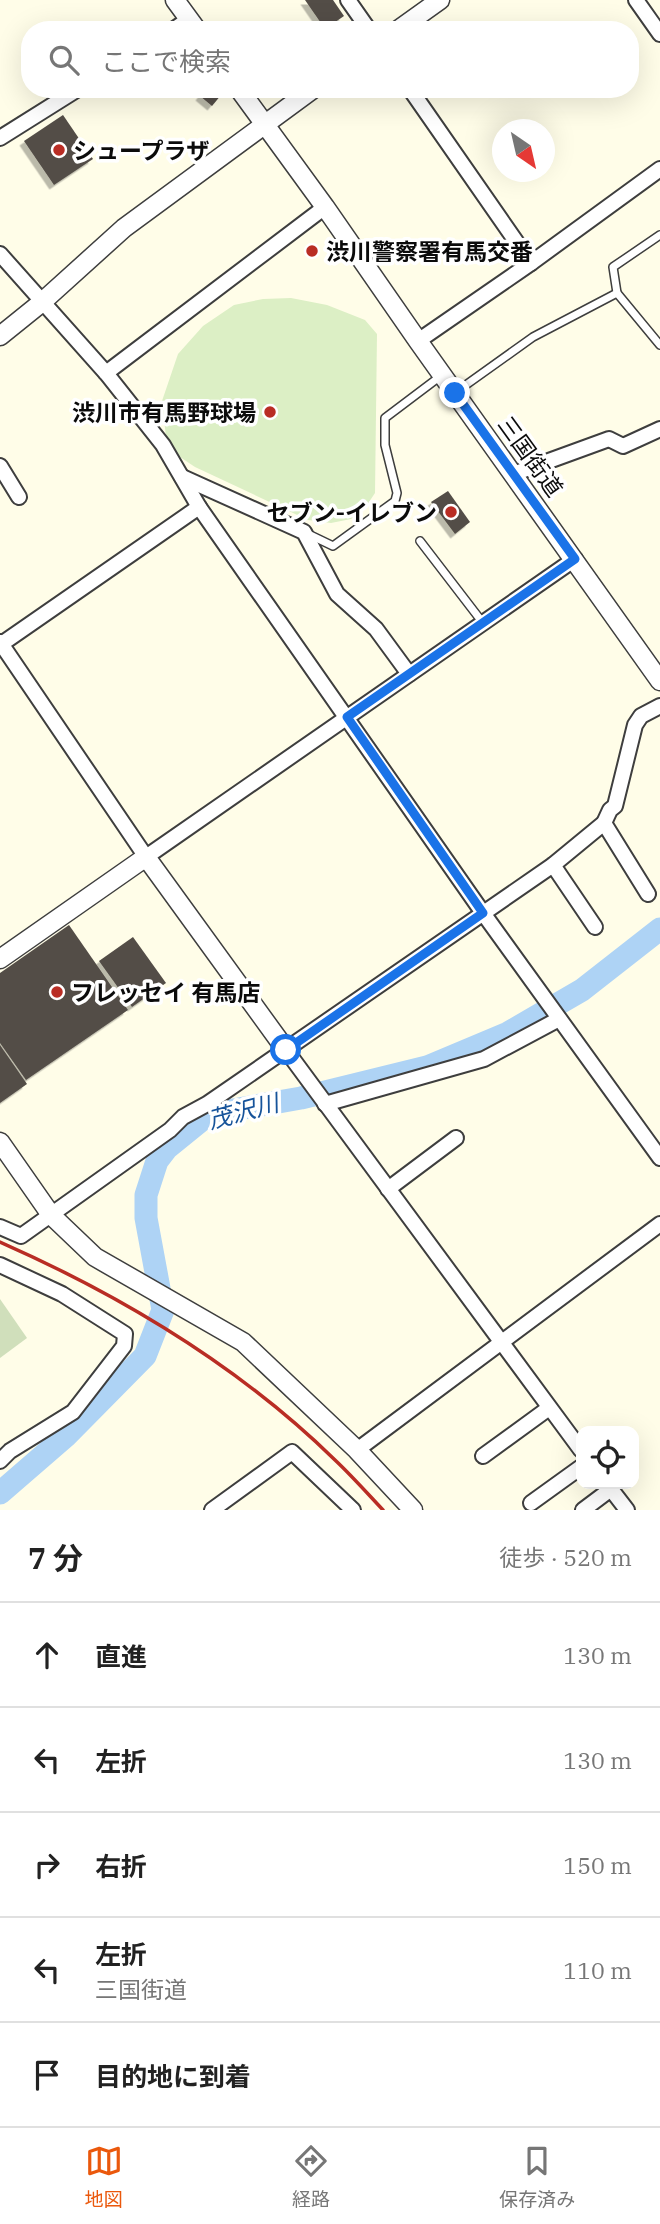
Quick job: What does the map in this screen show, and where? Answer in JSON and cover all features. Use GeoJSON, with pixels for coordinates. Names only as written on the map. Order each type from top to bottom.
{"type":"FeatureCollection","features":[{"type":"Feature","properties":{"kind":"street"},"geometry":{"type":"LineString","coordinates":[[175,0],[190,21]]}},
{"type":"Feature","properties":{"kind":"street"},"geometry":{"type":"LineString","coordinates":[[348,0],[363,21]]}},
{"type":"Feature","properties":{"kind":"street"},"geometry":{"type":"LineString","coordinates":[[411,21],[440,0]]}},
{"type":"Feature","properties":{"kind":"street"},"geometry":{"type":"LineString","coordinates":[[636,0],[660,34]]}},
{"type":"Feature","properties":{"kind":"street"},"geometry":{"type":"LineString","coordinates":[[0,138],[64,98]]}},
{"type":"Feature","properties":{"kind":"street","name":"三国街道"},"geometry":{"type":"LineString","coordinates":[[245,98],[660,681]]}},
{"type":"Feature","properties":{"kind":"street"},"geometry":{"type":"LineString","coordinates":[[0,336],[124,228],[300,98]]}},
{"type":"Feature","properties":{"kind":"street"},"geometry":{"type":"LineString","coordinates":[[416,98],[531,263]]}},
{"type":"Feature","properties":{"kind":"street"},"geometry":{"type":"LineString","coordinates":[[418,341],[660,169]]}},
{"type":"Feature","properties":{"kind":"street"},"geometry":{"type":"LineString","coordinates":[[106,373],[325,207]]}},
{"type":"Feature","properties":{"kind":"street"},"geometry":{"type":"LineString","coordinates":[[0,254],[106,373],[163,445],[199,507],[483,913],[660,1158]]}},
{"type":"Feature","properties":{"kind":"street"},"geometry":{"type":"LineString","coordinates":[[513,474],[609,439],[623,446],[660,429]]}},
{"type":"Feature","properties":{"kind":"street"},"geometry":{"type":"LineString","coordinates":[[0,466],[19,497]]}},
{"type":"Feature","properties":{"kind":"street"},"geometry":{"type":"LineString","coordinates":[[181,477],[304,532],[338,594],[376,629],[409,674]]}},
{"type":"Feature","properties":{"kind":"street"},"geometry":{"type":"LineString","coordinates":[[199,507],[0,644],[146,857],[576,1443]]}},
{"type":"Feature","properties":{"kind":"street"},"geometry":{"type":"LineString","coordinates":[[0,959],[575,559]]}},
{"type":"Feature","properties":{"kind":"street"},"geometry":{"type":"LineString","coordinates":[[0,1227],[21,1236],[170,1130],[183,1117],[207,1104],[553,865],[604,823],[618,798],[635,725],[641,716],[660,706]]}},
{"type":"Feature","properties":{"kind":"street"},"geometry":{"type":"LineString","coordinates":[[604,823],[648,894]]}},
{"type":"Feature","properties":{"kind":"street"},"geometry":{"type":"LineString","coordinates":[[553,865],[595,927]]}},
{"type":"Feature","properties":{"kind":"street"},"geometry":{"type":"LineString","coordinates":[[325,1104],[484,1059],[558,1018]]}},
{"type":"Feature","properties":{"kind":"street"},"geometry":{"type":"LineString","coordinates":[[388,1189],[456,1138]]}},
{"type":"Feature","properties":{"kind":"street"},"geometry":{"type":"LineString","coordinates":[[0,1142],[51,1215],[95,1257],[243,1342],[270,1364],[413,1510]]}},
{"type":"Feature","properties":{"kind":"street"},"geometry":{"type":"LineString","coordinates":[[357,1450],[660,1224]]}},
{"type":"Feature","properties":{"kind":"street"},"geometry":{"type":"LineString","coordinates":[[0,1265],[62,1294],[125,1334],[124,1346],[73,1412],[10,1451],[0,1461]]}},
{"type":"Feature","properties":{"kind":"street"},"geometry":{"type":"LineString","coordinates":[[483,1456],[549,1408]]}},
{"type":"Feature","properties":{"kind":"street"},"geometry":{"type":"LineString","coordinates":[[212,1510],[292,1452],[353,1510]]}},
{"type":"Feature","properties":{"kind":"street"},"geometry":{"type":"LineString","coordinates":[[531,1503],[576,1471]]}},
{"type":"Feature","properties":{"kind":"street"},"geometry":{"type":"LineString","coordinates":[[583,1510],[607,1489]]}},
{"type":"Feature","properties":{"kind":"street"},"geometry":{"type":"LineString","coordinates":[[611,1489],[627,1510]]}},
{"type":"Feature","properties":{"kind":"lane"},"geometry":{"type":"LineString","coordinates":[[660,235],[613,267],[617,293],[660,345]]}},
{"type":"Feature","properties":{"kind":"lane"},"geometry":{"type":"LineString","coordinates":[[455,393],[533,337],[617,293]]}},
{"type":"Feature","properties":{"kind":"lane"},"geometry":{"type":"LineString","coordinates":[[304,532],[333,546],[395,501],[397,493],[385,445],[384,418],[442,375]]}},
{"type":"Feature","properties":{"kind":"lane"},"geometry":{"type":"LineString","coordinates":[[420,541],[483,623]]}},
{"type":"Feature","properties":{"kind":"green space","name":"渋川市有馬野球場"},"geometry":{"type":"Polygon","coordinates":[[[291,298],[327,305],[365,320],[377,334],[375,493],[363,511],[351,519],[331,523],[308,520],[195,467],[177,455],[166,437],[162,401],[178,354],[203,326],[234,305],[263,299],[291,298]]]}},
{"type":"Feature","properties":{"kind":"green space"},"geometry":{"type":"Polygon","coordinates":[[[0,1299],[27,1338],[0,1358],[0,1299]]]}},
{"type":"Feature","properties":{"kind":"building"},"geometry":{"type":"Polygon","coordinates":[[[305,0],[333,0],[344,16],[337,21],[319,21],[305,0]]]}},
{"type":"Feature","properties":{"kind":"building"},"geometry":{"type":"Polygon","coordinates":[[[202,98],[219,98],[212,106],[202,98]]]}},
{"type":"Feature","properties":{"kind":"building","name":"シュープラザ"},"geometry":{"type":"Polygon","coordinates":[[[63,115],[93,159],[54,185],[24,141],[63,115]]]}},
{"type":"Feature","properties":{"kind":"building","name":"セブン-イレブン"},"geometry":{"type":"Polygon","coordinates":[[[448,491],[470,522],[455,534],[431,502],[448,491]]]}},
{"type":"Feature","properties":{"kind":"building","name":"フレッセイ 有馬店"},"geometry":{"type":"Polygon","coordinates":[[[69,925],[128,1010],[26,1080],[0,1043],[0,973],[69,925]]]}},
{"type":"Feature","properties":{"kind":"building"},"geometry":{"type":"Polygon","coordinates":[[[133,937],[166,983],[132,1007],[99,961],[133,937]]]}},
{"type":"Feature","properties":{"kind":"building"},"geometry":{"type":"Polygon","coordinates":[[[0,1045],[27,1084],[0,1103],[0,1045]]]}},
{"type":"Feature","properties":{"kind":"waterway","name":"茂沢川"},"geometry":{"type":"LineString","coordinates":[[0,1493],[67,1435],[145,1356],[163,1310],[146,1218],[146,1195],[157,1161],[167,1148],[204,1118],[301,1098],[427,1067],[508,1033],[582,990],[660,929]]}},
{"type":"Feature","properties":{"kind":"railway"},"geometry":{"type":"LineString","coordinates":[[0,1242],[134,1310],[219,1364],[298,1426],[383,1510]]}},
{"type":"Feature","properties":{"kind":"place","name":"シュープラザ"},"geometry":{"type":"Point","coordinates":[59,150]}},
{"type":"Feature","properties":{"kind":"place","name":"渋川警察署有馬交番"},"geometry":{"type":"Point","coordinates":[312,251]}},
{"type":"Feature","properties":{"kind":"place","name":"渋川市有馬野球場"},"geometry":{"type":"Point","coordinates":[270,412]}},
{"type":"Feature","properties":{"kind":"place","name":"セブン-イレブン"},"geometry":{"type":"Point","coordinates":[451,512]}},
{"type":"Feature","properties":{"kind":"place","name":"フレッセイ 有馬店"},"geometry":{"type":"Point","coordinates":[57,992]}},
{"type":"Feature","properties":{"kind":"route"},"geometry":{"type":"LineString","coordinates":[[286,1050],[483,913],[347,717],[575,559],[455,393]]}}]}
